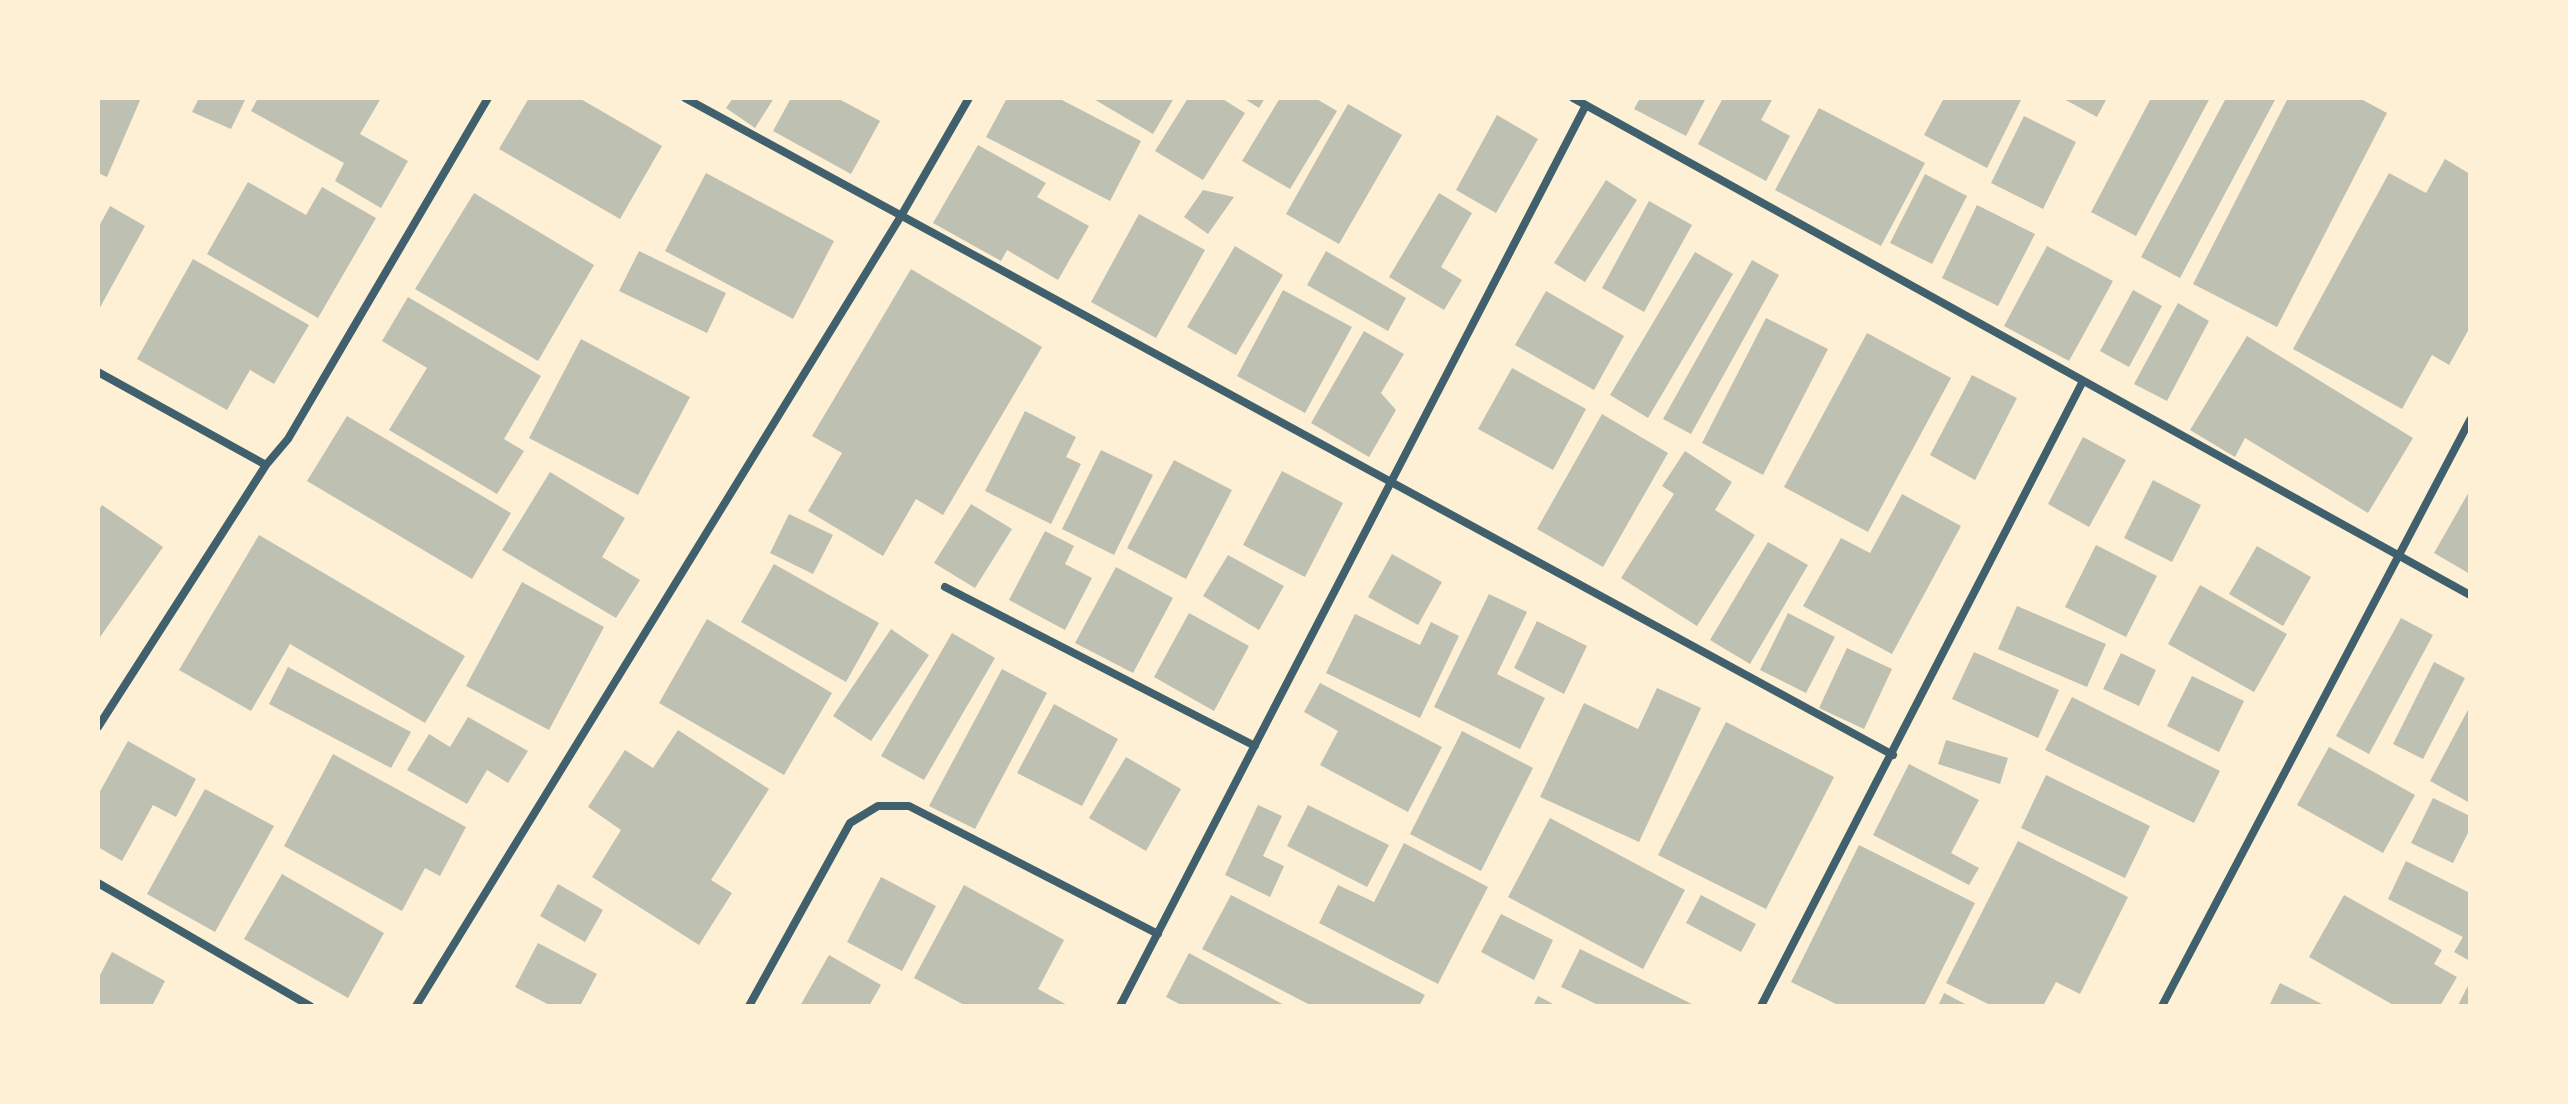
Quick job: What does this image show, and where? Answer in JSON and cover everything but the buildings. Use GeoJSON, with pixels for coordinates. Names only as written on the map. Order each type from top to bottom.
{"type":"FeatureCollection","features":[{"type":"Feature","properties":{"kind":"street"},"geometry":{"type":"LineString","coordinates":[[98,727],[266,465],[288,439],[488,98]]}},
{"type":"Feature","properties":{"kind":"street"},"geometry":{"type":"LineString","coordinates":[[685,98],[1893,755]]}},
{"type":"Feature","properties":{"kind":"street"},"geometry":{"type":"LineString","coordinates":[[416,1006],[901,216],[969,98]]}},
{"type":"Feature","properties":{"kind":"street"},"geometry":{"type":"LineString","coordinates":[[1573,98],[2470,595]]}},
{"type":"Feature","properties":{"kind":"street"},"geometry":{"type":"LineString","coordinates":[[1120,1006],[1586,105]]}},
{"type":"Feature","properties":{"kind":"street"},"geometry":{"type":"LineString","coordinates":[[98,372],[266,465]]}},
{"type":"Feature","properties":{"kind":"street"},"geometry":{"type":"LineString","coordinates":[[1761,1006],[2083,381]]}},
{"type":"Feature","properties":{"kind":"street"},"geometry":{"type":"LineString","coordinates":[[2162,1006],[2470,420]]}},
{"type":"Feature","properties":{"kind":"street"},"geometry":{"type":"LineString","coordinates":[[945,587],[1255,746]]}},
{"type":"Feature","properties":{"kind":"street"},"geometry":{"type":"LineString","coordinates":[[749,1006],[850,823],[878,806],[909,806],[1158,934]]}},
{"type":"Feature","properties":{"kind":"street"},"geometry":{"type":"LineString","coordinates":[[98,883],[310,1006]]}}]}
